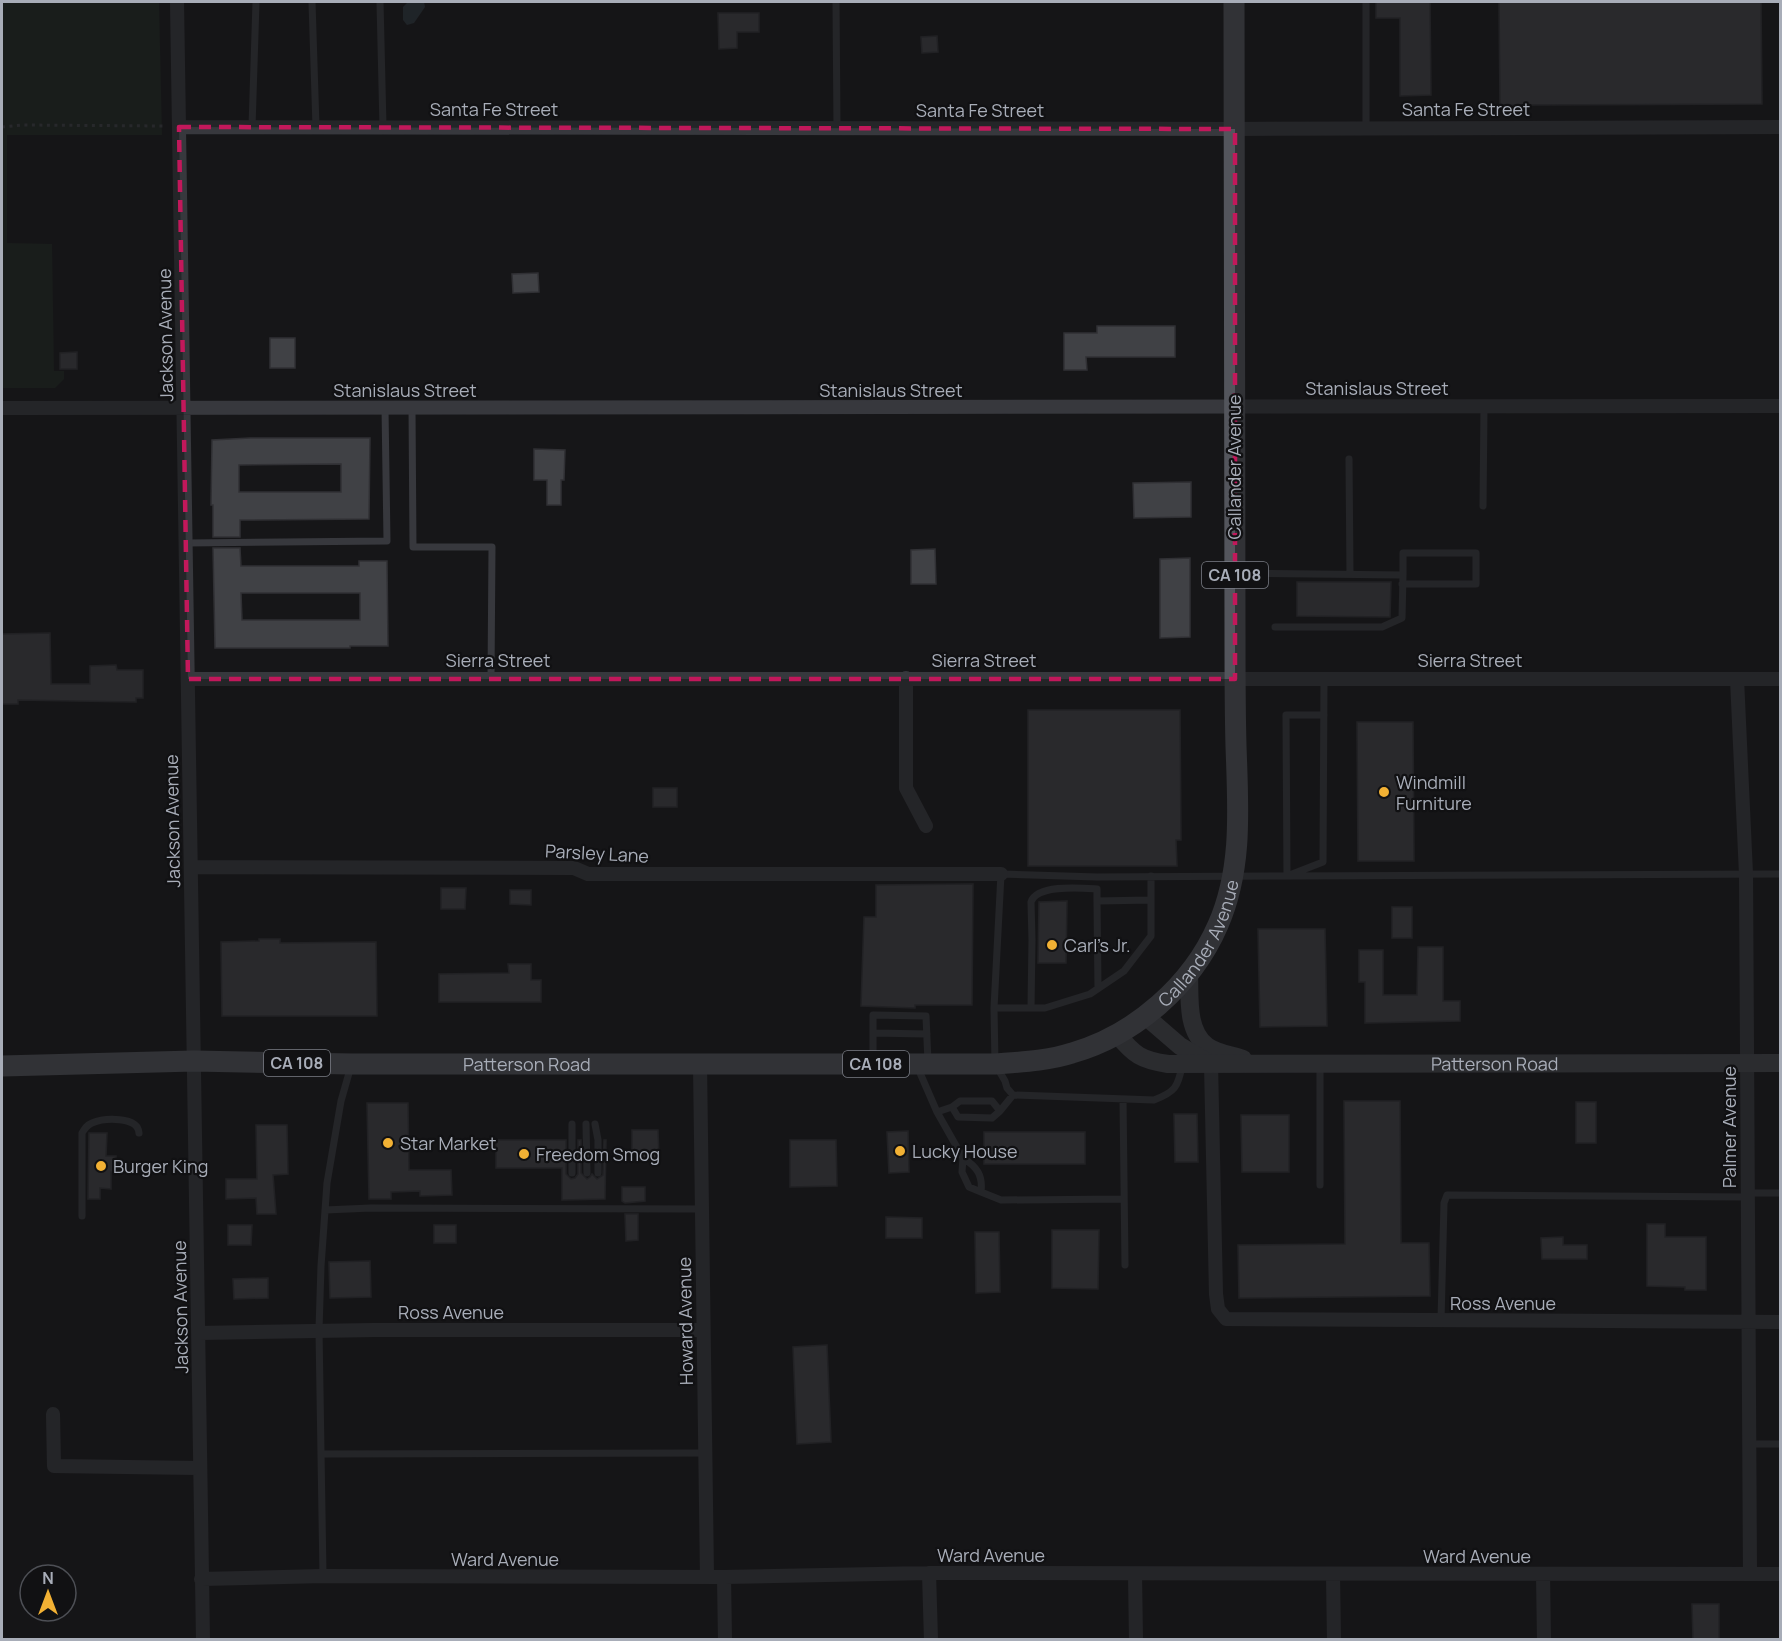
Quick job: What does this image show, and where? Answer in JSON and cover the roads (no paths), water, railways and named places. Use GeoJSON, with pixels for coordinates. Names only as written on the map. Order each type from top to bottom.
{"type":"FeatureCollection","features":[{"type":"Feature","properties":{"kind":"main road","name":"Callander Avenue"},"geometry":{"type":"LineString","coordinates":[[1053,1058],[1088,1048],[1117,1034],[1164,1000],[1189,974],[1205,950],[1218,925],[1234,875],[1239,829],[1235,679],[1234,2]]}},
{"type":"Feature","properties":{"kind":"main road"},"geometry":{"type":"LineString","coordinates":[[1189,974],[1192,1019],[1196,1033],[1207,1047],[1259,1064]]}},
{"type":"Feature","properties":{"kind":"main road"},"geometry":{"type":"LineString","coordinates":[[1144,1015],[1180,1046],[1210,1064]]}},
{"type":"Feature","properties":{"kind":"main road","name":"Patterson Road"},"geometry":{"type":"LineString","coordinates":[[1117,1034],[1130,1050],[1147,1061],[1183,1064],[1780,1063]]}},
{"type":"Feature","properties":{"kind":"main road","name":"Patterson Road"},"geometry":{"type":"LineString","coordinates":[[2,1066],[194,1061],[352,1064],[995,1064],[1053,1058]]}},
{"type":"Feature","properties":{"kind":"street","name":"Jackson Avenue"},"geometry":{"type":"LineString","coordinates":[[177,2],[200,1333],[199,1468],[203,1640]]}},
{"type":"Feature","properties":{"kind":"street","name":"Santa Fe Street"},"geometry":{"type":"LineString","coordinates":[[179,128],[1780,127]]}},
{"type":"Feature","properties":{"kind":"street","name":"Stanislaus Street"},"geometry":{"type":"LineString","coordinates":[[2,408],[1780,406]]}},
{"type":"Feature","properties":{"kind":"street"},"geometry":{"type":"LineString","coordinates":[[906,678],[906,789],[926,826]]}},
{"type":"Feature","properties":{"kind":"street","name":"Sierra Street"},"geometry":{"type":"LineString","coordinates":[[188,679],[1780,679]]}},
{"type":"Feature","properties":{"kind":"street","name":"Palmer Avenue"},"geometry":{"type":"LineString","coordinates":[[1737,679],[1746,874],[1750,1574]]}},
{"type":"Feature","properties":{"kind":"street","name":"Parsley Lane"},"geometry":{"type":"LineString","coordinates":[[191,867],[574,868],[588,874],[1001,874]]}},
{"type":"Feature","properties":{"kind":"street","name":"Howard Avenue"},"geometry":{"type":"LineString","coordinates":[[700,1064],[707,1577]]}},
{"type":"Feature","properties":{"kind":"street","name":"Ross Avenue"},"geometry":{"type":"LineString","coordinates":[[1210,1064],[1215,1294],[1218,1309],[1226,1319],[1780,1322]]}},
{"type":"Feature","properties":{"kind":"street","name":"Ross Avenue"},"geometry":{"type":"LineString","coordinates":[[200,1333],[319,1330],[703,1330]]}},
{"type":"Feature","properties":{"kind":"street"},"geometry":{"type":"LineString","coordinates":[[53,1414],[54,1467],[199,1468]]}},
{"type":"Feature","properties":{"kind":"street"},"geometry":{"type":"LineString","coordinates":[[929,1573],[931,1640]]}},
{"type":"Feature","properties":{"kind":"street","name":"Ward Avenue"},"geometry":{"type":"LineString","coordinates":[[201,1579],[323,1576],[724,1577],[929,1573],[1780,1574]]}},
{"type":"Feature","properties":{"kind":"street"},"geometry":{"type":"LineString","coordinates":[[1135,1574],[1136,1640]]}},
{"type":"Feature","properties":{"kind":"street"},"geometry":{"type":"LineString","coordinates":[[1543,1574],[1544,1640]]}},
{"type":"Feature","properties":{"kind":"street"},"geometry":{"type":"LineString","coordinates":[[1333,1575],[1334,1640]]}},
{"type":"Feature","properties":{"kind":"street"},"geometry":{"type":"LineString","coordinates":[[724,1577],[725,1640]]}},
{"type":"Feature","properties":{"kind":"lane"},"geometry":{"type":"LineString","coordinates":[[252,128],[256,2]]}},
{"type":"Feature","properties":{"kind":"lane"},"geometry":{"type":"LineString","coordinates":[[312,2],[316,128]]}},
{"type":"Feature","properties":{"kind":"lane"},"geometry":{"type":"LineString","coordinates":[[380,2],[383,128]]}},
{"type":"Feature","properties":{"kind":"lane"},"geometry":{"type":"LineString","coordinates":[[836,2],[837,127]]}},
{"type":"Feature","properties":{"kind":"lane"},"geometry":{"type":"LineString","coordinates":[[1366,2],[1366,128]]}},
{"type":"Feature","properties":{"kind":"lane"},"geometry":{"type":"LineString","coordinates":[[1483,506],[1484,407]]}},
{"type":"Feature","properties":{"kind":"lane"},"geometry":{"type":"LineString","coordinates":[[187,543],[387,542],[385,408]]}},
{"type":"Feature","properties":{"kind":"lane"},"geometry":{"type":"LineString","coordinates":[[412,408],[413,547],[492,547],[491,678]]}},
{"type":"Feature","properties":{"kind":"lane"},"geometry":{"type":"LineString","coordinates":[[1349,459],[1350,574]]}},
{"type":"Feature","properties":{"kind":"lane"},"geometry":{"type":"LineString","coordinates":[[1275,627],[1382,627],[1402,618],[1402,584],[1403,553],[1476,553],[1476,584],[1402,584]]}},
{"type":"Feature","properties":{"kind":"lane"},"geometry":{"type":"LineString","coordinates":[[1235,573],[1403,575]]}},
{"type":"Feature","properties":{"kind":"lane"},"geometry":{"type":"LineString","coordinates":[[1287,876],[1323,862],[1324,678]]}},
{"type":"Feature","properties":{"kind":"lane"},"geometry":{"type":"LineString","coordinates":[[1287,876],[1286,715],[1324,715]]}},
{"type":"Feature","properties":{"kind":"lane"},"geometry":{"type":"LineString","coordinates":[[1183,1064],[1179,1084],[1167,1095],[1154,1100],[1013,1095],[995,1064],[994,1008],[1001,874],[1287,876],[1780,874]]}},
{"type":"Feature","properties":{"kind":"lane"},"geometry":{"type":"LineString","coordinates":[[994,1008],[1045,1008],[1090,994],[1124,971],[1151,936],[1151,876]]}},
{"type":"Feature","properties":{"kind":"lane"},"geometry":{"type":"LineString","coordinates":[[1031,1008],[1030,902],[1038,893],[1053,890],[1097,889],[1098,988]]}},
{"type":"Feature","properties":{"kind":"lane"},"geometry":{"type":"LineString","coordinates":[[1097,901],[1151,900]]}},
{"type":"Feature","properties":{"kind":"lane"},"geometry":{"type":"LineString","coordinates":[[873,1064],[873,1015],[926,1016],[927,1034],[922,1064],[937,1112],[963,1158],[975,1165],[982,1180],[981,1192]]}},
{"type":"Feature","properties":{"kind":"lane"},"geometry":{"type":"LineString","coordinates":[[873,1033],[927,1034]]}},
{"type":"Feature","properties":{"kind":"lane"},"geometry":{"type":"LineString","coordinates":[[323,1576],[319,1330],[325,1210],[327,1183],[341,1101],[352,1064]]}},
{"type":"Feature","properties":{"kind":"lane"},"geometry":{"type":"LineString","coordinates":[[1320,1064],[1320,1185]]}},
{"type":"Feature","properties":{"kind":"lane"},"geometry":{"type":"LineString","coordinates":[[952,1107],[958,1117],[992,1118],[1013,1095]]}},
{"type":"Feature","properties":{"kind":"lane"},"geometry":{"type":"LineString","coordinates":[[1123,1099],[1125,1265]]}},
{"type":"Feature","properties":{"kind":"lane"},"geometry":{"type":"LineString","coordinates":[[937,1112],[952,1107],[960,1101],[992,1101],[1000,1111]]}},
{"type":"Feature","properties":{"kind":"lane"},"geometry":{"type":"LineString","coordinates":[[82,1216],[82,1133],[93,1122],[124,1121],[136,1124],[140,1133]]}},
{"type":"Feature","properties":{"kind":"lane"},"geometry":{"type":"LineString","coordinates":[[572,1124],[572,1173]]}},
{"type":"Feature","properties":{"kind":"lane"},"geometry":{"type":"LineString","coordinates":[[586,1124],[587,1173]]}},
{"type":"Feature","properties":{"kind":"lane"},"geometry":{"type":"LineString","coordinates":[[595,1124],[598,1140],[598,1173]]}},
{"type":"Feature","properties":{"kind":"lane"},"geometry":{"type":"LineString","coordinates":[[963,1158],[962,1172],[969,1187],[1001,1200],[1125,1198]]}},
{"type":"Feature","properties":{"kind":"lane"},"geometry":{"type":"LineString","coordinates":[[1441,1321],[1444,1203],[1447,1195],[1780,1194]]}},
{"type":"Feature","properties":{"kind":"lane"},"geometry":{"type":"LineString","coordinates":[[325,1210],[371,1208],[702,1209]]}},
{"type":"Feature","properties":{"kind":"lane"},"geometry":{"type":"LineString","coordinates":[[1749,1444],[1780,1444]]}},
{"type":"Feature","properties":{"kind":"lane"},"geometry":{"type":"LineString","coordinates":[[322,1454],[705,1454]]}},
{"type":"Feature","properties":{"kind":"place","name":"Windmill Furniture"},"geometry":{"type":"Point","coordinates":[1384,792]}},
{"type":"Feature","properties":{"kind":"place","name":"Carl's Jr."},"geometry":{"type":"Point","coordinates":[1052,945]}},
{"type":"Feature","properties":{"kind":"place","name":"Star Market"},"geometry":{"type":"Point","coordinates":[388,1143]}},
{"type":"Feature","properties":{"kind":"place","name":"Lucky House"},"geometry":{"type":"Point","coordinates":[900,1151]}},
{"type":"Feature","properties":{"kind":"place","name":"Freedom Smog"},"geometry":{"type":"Point","coordinates":[524,1154]}},
{"type":"Feature","properties":{"kind":"place","name":"Burger King"},"geometry":{"type":"Point","coordinates":[101,1166]}}]}
